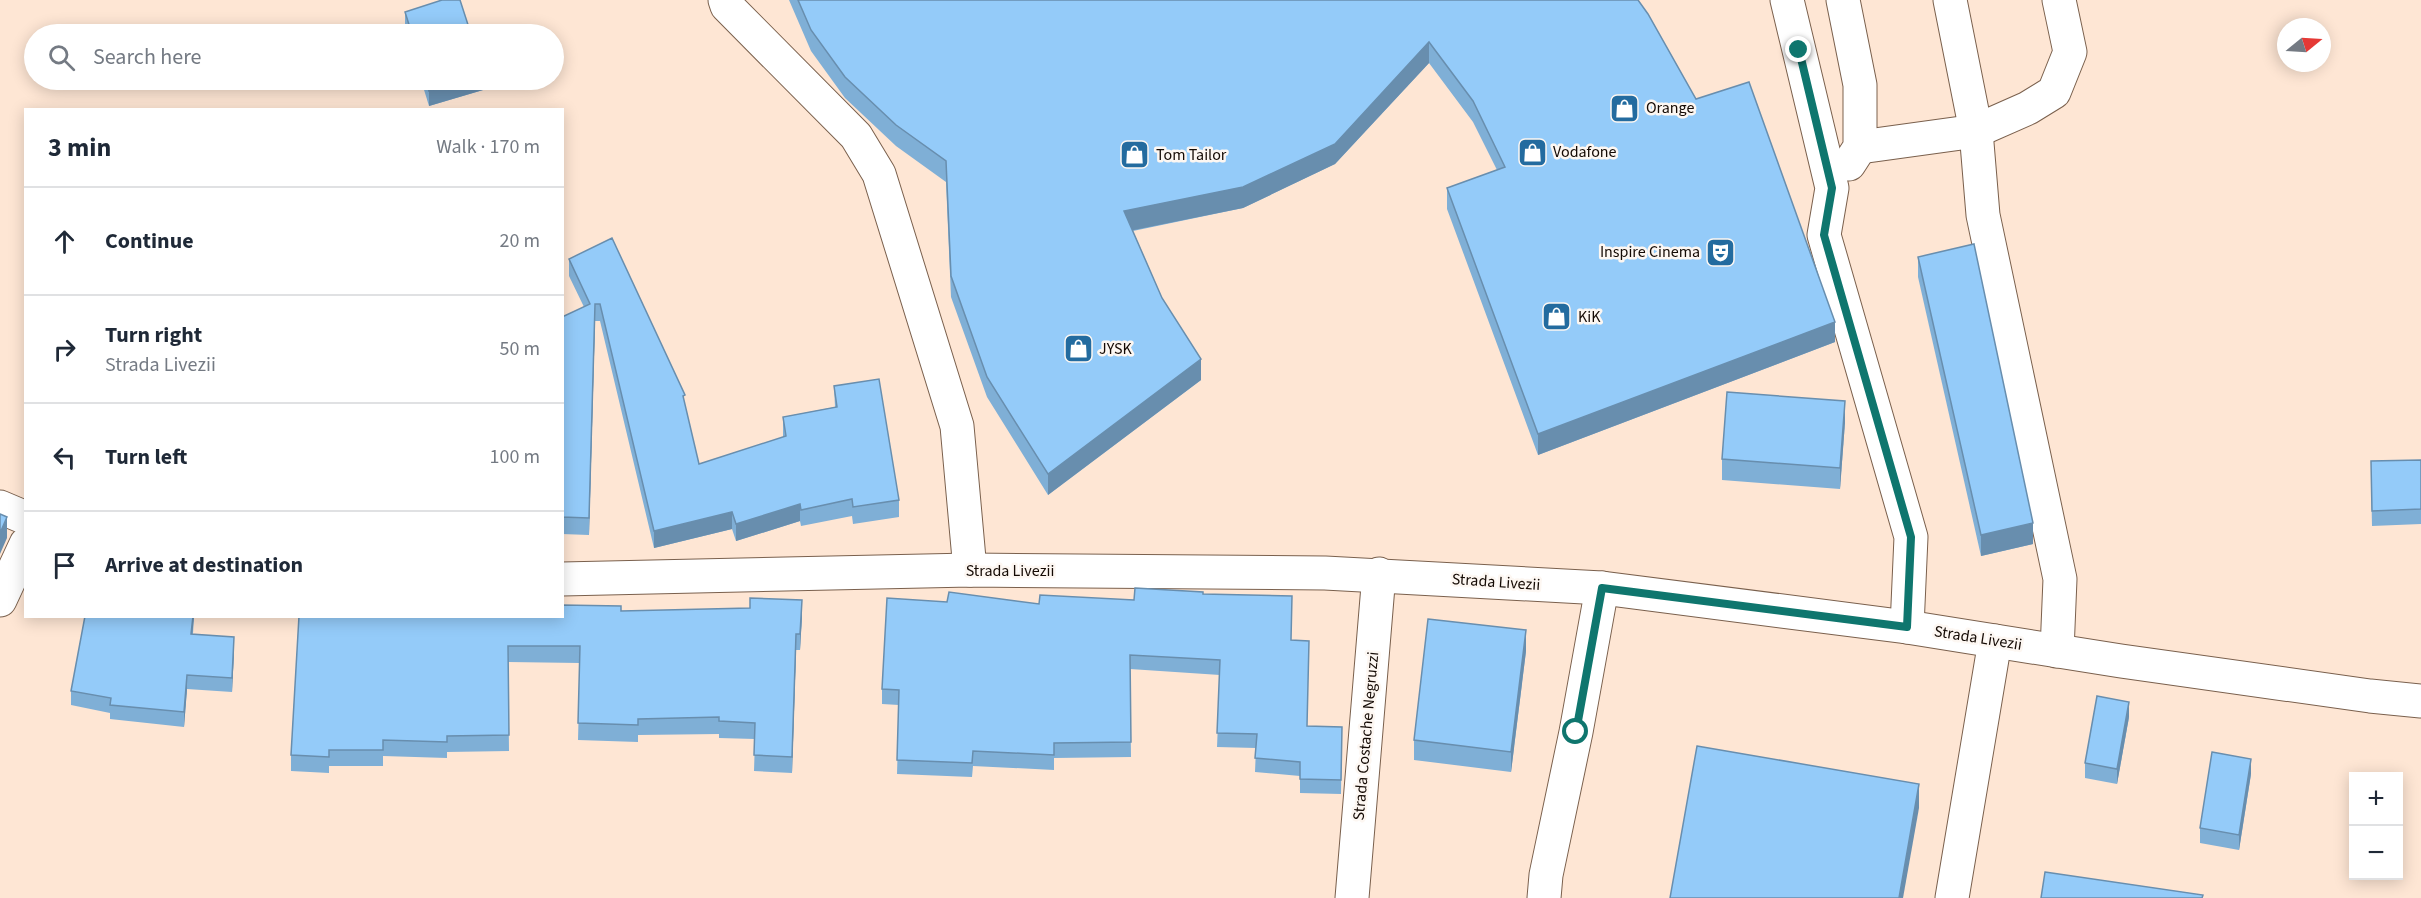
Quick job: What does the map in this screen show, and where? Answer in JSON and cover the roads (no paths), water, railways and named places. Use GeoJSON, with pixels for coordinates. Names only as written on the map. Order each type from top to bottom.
{"type":"FeatureCollection","features":[{"type":"Feature","properties":{"kind":"street"},"geometry":{"type":"LineString","coordinates":[[725,0],[727,6],[856,136],[879,174],[957,426],[970,570]]}},
{"type":"Feature","properties":{"kind":"street"},"geometry":{"type":"LineString","coordinates":[[1787,0],[1832,188],[1824,235],[1911,537],[1907,627]]}},
{"type":"Feature","properties":{"kind":"street"},"geometry":{"type":"LineString","coordinates":[[1832,188],[1860,147],[1860,85],[1844,0]]}},
{"type":"Feature","properties":{"kind":"street"},"geometry":{"type":"LineString","coordinates":[[1950,0],[1976,131],[1983,215],[2060,579],[2057,651]]}},
{"type":"Feature","properties":{"kind":"street"},"geometry":{"type":"LineString","coordinates":[[1860,147],[1976,131],[2028,108],[2054,92],[2070,52],[2059,0]]}},
{"type":"Feature","properties":{"kind":"street"},"geometry":{"type":"LineString","coordinates":[[0,507],[24,517]]}},
{"type":"Feature","properties":{"kind":"street"},"geometry":{"type":"LineString","coordinates":[[0,600],[24,548]]}},
{"type":"Feature","properties":{"kind":"street","name":"Strada Livezii"},"geometry":{"type":"LineString","coordinates":[[564,579],[970,570],[1379,574],[1602,588],[1907,627],[2325,690],[2421,700]]}},
{"type":"Feature","properties":{"kind":"street","name":"Strada Costache Negruzzi"},"geometry":{"type":"LineString","coordinates":[[1352,898],[1379,574]]}},
{"type":"Feature","properties":{"kind":"street"},"geometry":{"type":"LineString","coordinates":[[1544,898],[1546,875],[1576,732],[1602,588]]}},
{"type":"Feature","properties":{"kind":"street"},"geometry":{"type":"LineString","coordinates":[[1952,898],[1995,641]]}},
{"type":"Feature","properties":{"kind":"place","name":"Orange"},"geometry":{"type":"Point","coordinates":[1625,108]}},
{"type":"Feature","properties":{"kind":"place","name":"Vodafone"},"geometry":{"type":"Point","coordinates":[1532,152]}},
{"type":"Feature","properties":{"kind":"place","name":"Tom Tailor"},"geometry":{"type":"Point","coordinates":[1135,155]}},
{"type":"Feature","properties":{"kind":"place","name":"Inspire Cinema"},"geometry":{"type":"Point","coordinates":[1721,252]}},
{"type":"Feature","properties":{"kind":"place","name":"KiK"},"geometry":{"type":"Point","coordinates":[1557,317]}},
{"type":"Feature","properties":{"kind":"place","name":"JYSK"},"geometry":{"type":"Point","coordinates":[1078,349]}}]}
